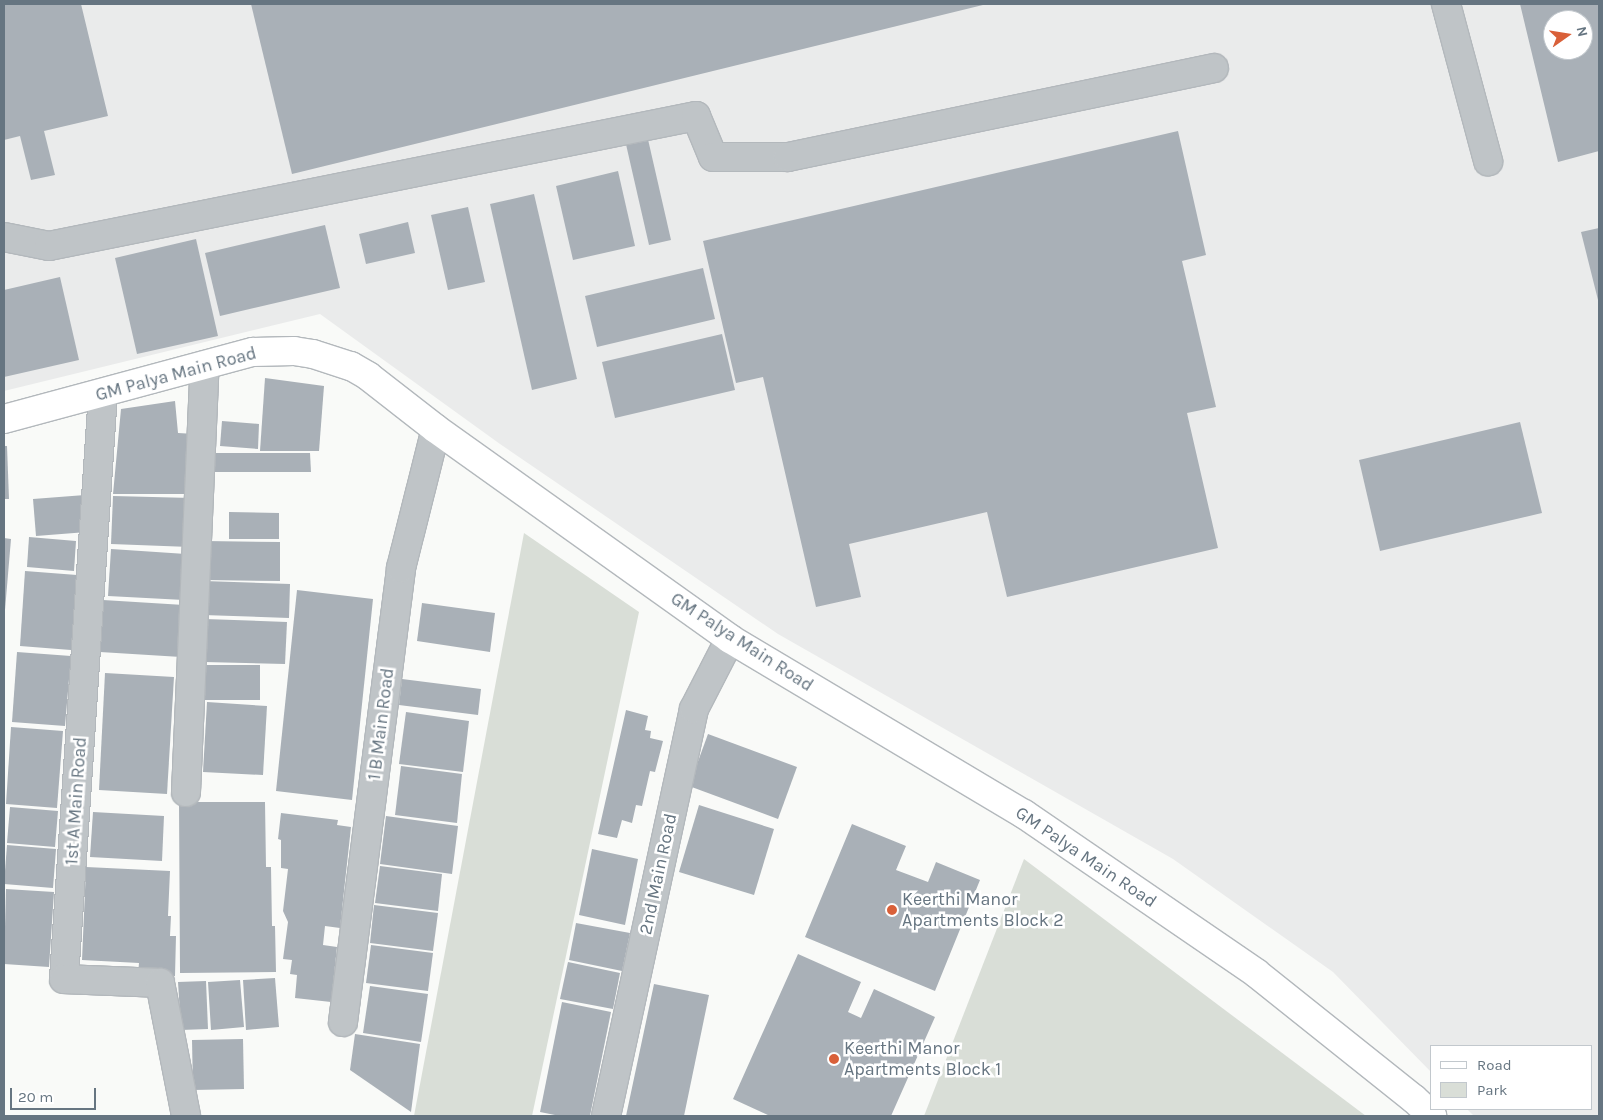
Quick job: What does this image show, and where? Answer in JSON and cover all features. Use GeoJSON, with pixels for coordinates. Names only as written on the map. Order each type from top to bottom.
{"type":"FeatureCollection","features":[{"type":"Feature","properties":{"kind":"main road","name":"GM Palya Main Road"},"geometry":{"type":"LineString","coordinates":[[4,419],[254,352],[294,351],[323,356],[368,376],[436,429],[730,639],[1040,824],[1256,972],[1414,1099],[1432,1116]]}},
{"type":"Feature","properties":{"kind":"street"},"geometry":{"type":"LineString","coordinates":[[1446,4],[1488,161]]}},
{"type":"Feature","properties":{"kind":"street"},"geometry":{"type":"LineString","coordinates":[[4,237],[49,246],[696,116],[713,157],[788,157],[1214,68]]}},
{"type":"Feature","properties":{"kind":"street"},"geometry":{"type":"LineString","coordinates":[[186,792],[205,365]]}},
{"type":"Feature","properties":{"kind":"street","name":"1st A Main Road"},"geometry":{"type":"LineString","coordinates":[[103,392],[64,979],[160,983],[186,1116]]}},
{"type":"Feature","properties":{"kind":"street","name":"1 B Main Road"},"geometry":{"type":"LineString","coordinates":[[343,1022],[401,568],[436,429]]}},
{"type":"Feature","properties":{"kind":"street","name":"2nd Main Road"},"geometry":{"type":"LineString","coordinates":[[606,1116],[694,708],[730,639]]}},
{"type":"Feature","properties":{"kind":"shaded area"},"geometry":{"type":"Polygon","coordinates":[[[4,4],[1599,4],[1599,1116],[1474,1116],[1468,1110],[1593,1110],[1593,1045],[1430,1045],[1430,1071],[1333,972],[1173,859],[778,634],[500,444],[320,314],[4,391],[4,4]]]}},
{"type":"Feature","properties":{"kind":"green space"},"geometry":{"type":"Polygon","coordinates":[[[524,533],[639,612],[532,1116],[414,1116],[524,533]]]}},
{"type":"Feature","properties":{"kind":"green space"},"geometry":{"type":"Polygon","coordinates":[[[1024,859],[1366,1116],[924,1116],[1024,859]]]}},
{"type":"Feature","properties":{"kind":"building"},"geometry":{"type":"Polygon","coordinates":[[[4,4],[81,4],[108,116],[44,131],[55,175],[31,180],[20,136],[4,140],[4,4]]]}},
{"type":"Feature","properties":{"kind":"building"},"geometry":{"type":"Polygon","coordinates":[[[251,4],[987,4],[292,174],[251,4]]]}},
{"type":"Feature","properties":{"kind":"building"},"geometry":{"type":"Polygon","coordinates":[[[1520,4],[1599,4],[1599,151],[1558,162],[1520,4]]]}},
{"type":"Feature","properties":{"kind":"building"},"geometry":{"type":"Polygon","coordinates":[[[1178,131],[1206,255],[1182,261],[1216,407],[1187,413],[1218,548],[1007,597],[987,512],[849,544],[861,597],[816,607],[763,377],[736,383],[703,241],[1178,131]]]}},
{"type":"Feature","properties":{"kind":"building"},"geometry":{"type":"Polygon","coordinates":[[[647,135],[671,240],[649,245],[625,140],[647,135]]]}},
{"type":"Feature","properties":{"kind":"building"},"geometry":{"type":"Polygon","coordinates":[[[618,171],[635,246],[573,260],[556,186],[618,171]]]}},
{"type":"Feature","properties":{"kind":"building"},"geometry":{"type":"Polygon","coordinates":[[[534,194],[577,379],[532,390],[490,204],[534,194]]]}},
{"type":"Feature","properties":{"kind":"building"},"geometry":{"type":"Polygon","coordinates":[[[468,207],[485,282],[448,290],[431,215],[468,207]]]}},
{"type":"Feature","properties":{"kind":"building"},"geometry":{"type":"Polygon","coordinates":[[[408,222],[415,253],[366,264],[359,234],[408,222]]]}},
{"type":"Feature","properties":{"kind":"building"},"geometry":{"type":"Polygon","coordinates":[[[325,225],[340,288],[220,316],[205,253],[325,225]]]}},
{"type":"Feature","properties":{"kind":"building"},"geometry":{"type":"Polygon","coordinates":[[[1599,228],[1599,304],[1581,232],[1599,228]]]}},
{"type":"Feature","properties":{"kind":"building"},"geometry":{"type":"Polygon","coordinates":[[[196,239],[218,336],[137,354],[115,258],[196,239]]]}},
{"type":"Feature","properties":{"kind":"building"},"geometry":{"type":"Polygon","coordinates":[[[703,268],[715,319],[597,347],[585,296],[703,268]]]}},
{"type":"Feature","properties":{"kind":"building"},"geometry":{"type":"Polygon","coordinates":[[[60,277],[79,360],[4,377],[4,290],[60,277]]]}},
{"type":"Feature","properties":{"kind":"building"},"geometry":{"type":"Polygon","coordinates":[[[722,334],[735,390],[615,418],[602,362],[722,334]]]}},
{"type":"Feature","properties":{"kind":"building"},"geometry":{"type":"Polygon","coordinates":[[[265,378],[324,386],[319,451],[260,451],[265,378]]]}},
{"type":"Feature","properties":{"kind":"building"},"geometry":{"type":"Polygon","coordinates":[[[175,401],[178,433],[195,434],[192,494],[113,494],[121,409],[175,401]]]}},
{"type":"Feature","properties":{"kind":"building"},"geometry":{"type":"Polygon","coordinates":[[[222,421],[259,424],[258,449],[220,446],[222,421]]]}},
{"type":"Feature","properties":{"kind":"building"},"geometry":{"type":"Polygon","coordinates":[[[1520,422],[1542,513],[1380,551],[1359,460],[1520,422]]]}},
{"type":"Feature","properties":{"kind":"building"},"geometry":{"type":"Polygon","coordinates":[[[4,446],[7,446],[9,499],[4,499],[4,446]]]}},
{"type":"Feature","properties":{"kind":"building"},"geometry":{"type":"Polygon","coordinates":[[[210,453],[310,453],[311,472],[210,472],[210,453]]]}},
{"type":"Feature","properties":{"kind":"building"},"geometry":{"type":"Polygon","coordinates":[[[85,495],[87,532],[36,536],[33,499],[85,495]]]}},
{"type":"Feature","properties":{"kind":"building"},"geometry":{"type":"Polygon","coordinates":[[[113,496],[192,498],[190,547],[111,544],[113,496]]]}},
{"type":"Feature","properties":{"kind":"building"},"geometry":{"type":"Polygon","coordinates":[[[229,512],[279,513],[279,539],[229,539],[229,512]]]}},
{"type":"Feature","properties":{"kind":"building"},"geometry":{"type":"Polygon","coordinates":[[[29,537],[76,541],[74,571],[27,567],[29,537]]]}},
{"type":"Feature","properties":{"kind":"building"},"geometry":{"type":"Polygon","coordinates":[[[4,538],[11,539],[5,610],[4,610],[4,538]]]}},
{"type":"Feature","properties":{"kind":"building"},"geometry":{"type":"Polygon","coordinates":[[[205,541],[280,542],[280,581],[204,580],[205,541]]]}},
{"type":"Feature","properties":{"kind":"building"},"geometry":{"type":"Polygon","coordinates":[[[111,549],[186,554],[184,600],[108,596],[111,549]]]}},
{"type":"Feature","properties":{"kind":"building"},"geometry":{"type":"Polygon","coordinates":[[[25,571],[77,575],[71,650],[20,646],[25,571]]]}},
{"type":"Feature","properties":{"kind":"building"},"geometry":{"type":"Polygon","coordinates":[[[204,581],[290,584],[289,618],[203,615],[204,581]]]}},
{"type":"Feature","properties":{"kind":"building"},"geometry":{"type":"Polygon","coordinates":[[[297,590],[373,599],[352,800],[276,791],[297,590]]]}},
{"type":"Feature","properties":{"kind":"building"},"geometry":{"type":"Polygon","coordinates":[[[103,600],[184,605],[181,657],[100,652],[103,600]]]}},
{"type":"Feature","properties":{"kind":"building"},"geometry":{"type":"Polygon","coordinates":[[[422,603],[495,613],[490,652],[417,641],[422,603]]]}},
{"type":"Feature","properties":{"kind":"building"},"geometry":{"type":"Polygon","coordinates":[[[205,619],[287,622],[285,664],[204,662],[205,619]]]}},
{"type":"Feature","properties":{"kind":"building"},"geometry":{"type":"Polygon","coordinates":[[[17,652],[71,656],[65,726],[12,722],[17,652]]]}},
{"type":"Feature","properties":{"kind":"building"},"geometry":{"type":"Polygon","coordinates":[[[205,665],[260,665],[260,700],[204,700],[205,665]]]}},
{"type":"Feature","properties":{"kind":"building"},"geometry":{"type":"Polygon","coordinates":[[[105,673],[174,677],[167,794],[99,790],[105,673]]]}},
{"type":"Feature","properties":{"kind":"building"},"geometry":{"type":"Polygon","coordinates":[[[402,679],[481,689],[478,715],[399,705],[402,679]]]}},
{"type":"Feature","properties":{"kind":"building"},"geometry":{"type":"Polygon","coordinates":[[[207,702],[267,706],[263,775],[203,772],[207,702]]]}},
{"type":"Feature","properties":{"kind":"building"},"geometry":{"type":"Polygon","coordinates":[[[626,710],[648,716],[645,730],[651,731],[650,738],[663,741],[655,772],[650,771],[642,806],[636,805],[632,823],[622,820],[617,838],[598,834],[626,710]]]}},
{"type":"Feature","properties":{"kind":"building"},"geometry":{"type":"Polygon","coordinates":[[[406,712],[469,721],[463,772],[399,764],[406,712]]]}},
{"type":"Feature","properties":{"kind":"building"},"geometry":{"type":"Polygon","coordinates":[[[11,727],[63,731],[57,808],[6,804],[11,727]]]}},
{"type":"Feature","properties":{"kind":"building"},"geometry":{"type":"Polygon","coordinates":[[[708,734],[797,767],[778,819],[689,786],[708,734]]]}},
{"type":"Feature","properties":{"kind":"building"},"geometry":{"type":"Polygon","coordinates":[[[401,766],[462,774],[457,823],[395,815],[401,766]]]}},
{"type":"Feature","properties":{"kind":"building"},"geometry":{"type":"Polygon","coordinates":[[[179,802],[265,802],[266,867],[271,867],[272,926],[275,926],[276,972],[180,973],[179,802]]]}},
{"type":"Feature","properties":{"kind":"building"},"geometry":{"type":"Polygon","coordinates":[[[699,805],[774,829],[754,895],[679,872],[699,805]]]}},
{"type":"Feature","properties":{"kind":"building"},"geometry":{"type":"Polygon","coordinates":[[[10,807],[58,811],[55,847],[7,843],[10,807]]]}},
{"type":"Feature","properties":{"kind":"building"},"geometry":{"type":"Polygon","coordinates":[[[93,812],[164,816],[162,861],[90,857],[93,812]]]}},
{"type":"Feature","properties":{"kind":"building"},"geometry":{"type":"Polygon","coordinates":[[[281,813],[338,820],[337,825],[351,827],[340,928],[325,926],[323,945],[337,947],[331,1002],[295,998],[297,975],[290,974],[292,960],[283,959],[288,922],[283,911],[288,869],[281,868],[281,840],[278,839],[281,813]]]}},
{"type":"Feature","properties":{"kind":"building"},"geometry":{"type":"Polygon","coordinates":[[[386,816],[458,826],[452,874],[380,864],[386,816]]]}},
{"type":"Feature","properties":{"kind":"building","name":"Keerthi Manor Apartments Block 2"},"geometry":{"type":"Polygon","coordinates":[[[852,824],[906,846],[896,870],[928,882],[936,862],[980,880],[935,991],[805,937],[852,824]]]}},
{"type":"Feature","properties":{"kind":"building"},"geometry":{"type":"Polygon","coordinates":[[[7,845],[56,849],[53,888],[4,884],[7,845]]]}},
{"type":"Feature","properties":{"kind":"building"},"geometry":{"type":"Polygon","coordinates":[[[592,849],[638,859],[625,925],[579,915],[592,849]]]}},
{"type":"Feature","properties":{"kind":"building"},"geometry":{"type":"Polygon","coordinates":[[[380,866],[442,874],[438,911],[375,903],[380,866]]]}},
{"type":"Feature","properties":{"kind":"building"},"geometry":{"type":"Polygon","coordinates":[[[86,867],[170,871],[168,916],[171,916],[170,936],[176,936],[175,976],[138,974],[139,963],[82,960],[86,867]]]}},
{"type":"Feature","properties":{"kind":"building"},"geometry":{"type":"Polygon","coordinates":[[[6,889],[54,892],[49,967],[4,964],[6,889]]]}},
{"type":"Feature","properties":{"kind":"building"},"geometry":{"type":"Polygon","coordinates":[[[374,905],[438,913],[433,951],[370,943],[374,905]]]}},
{"type":"Feature","properties":{"kind":"building"},"geometry":{"type":"Polygon","coordinates":[[[576,923],[630,933],[622,971],[569,960],[576,923]]]}},
{"type":"Feature","properties":{"kind":"building"},"geometry":{"type":"Polygon","coordinates":[[[371,945],[433,953],[428,991],[366,983],[371,945]]]}},
{"type":"Feature","properties":{"kind":"building","name":"Keerthi Manor Apartments Block 1"},"geometry":{"type":"Polygon","coordinates":[[[798,954],[861,982],[848,1012],[861,1018],[874,989],[935,1017],[891,1116],[770,1116],[733,1099],[798,954]]]}},
{"type":"Feature","properties":{"kind":"building"},"geometry":{"type":"Polygon","coordinates":[[[568,962],[620,973],[613,1009],[560,999],[568,962]]]}},
{"type":"Feature","properties":{"kind":"building"},"geometry":{"type":"Polygon","coordinates":[[[275,978],[279,1027],[246,1030],[243,980],[275,978]]]}},
{"type":"Feature","properties":{"kind":"building"},"geometry":{"type":"Polygon","coordinates":[[[240,980],[244,1027],[211,1030],[208,982],[240,980]]]}},
{"type":"Feature","properties":{"kind":"building"},"geometry":{"type":"Polygon","coordinates":[[[206,981],[208,1029],[181,1030],[178,982],[206,981]]]}},
{"type":"Feature","properties":{"kind":"building"},"geometry":{"type":"Polygon","coordinates":[[[654,984],[709,995],[684,1116],[626,1116],[654,984]]]}},
{"type":"Feature","properties":{"kind":"building"},"geometry":{"type":"Polygon","coordinates":[[[370,986],[428,994],[421,1042],[363,1033],[370,986]]]}},
{"type":"Feature","properties":{"kind":"building"},"geometry":{"type":"Polygon","coordinates":[[[562,1002],[611,1012],[590,1116],[560,1116],[540,1112],[562,1002]]]}},
{"type":"Feature","properties":{"kind":"building"},"geometry":{"type":"Polygon","coordinates":[[[355,1034],[420,1044],[411,1112],[350,1070],[355,1034]]]}},
{"type":"Feature","properties":{"kind":"building"},"geometry":{"type":"Polygon","coordinates":[[[243,1039],[244,1089],[193,1090],[192,1040],[243,1039]]]}},
{"type":"Feature","properties":{"kind":"place","name":"Keerthi Manor Apartments Block 2"},"geometry":{"type":"Point","coordinates":[892,910]}},
{"type":"Feature","properties":{"kind":"place","name":"Keerthi Manor Apartments Block 1"},"geometry":{"type":"Point","coordinates":[834,1059]}}]}
